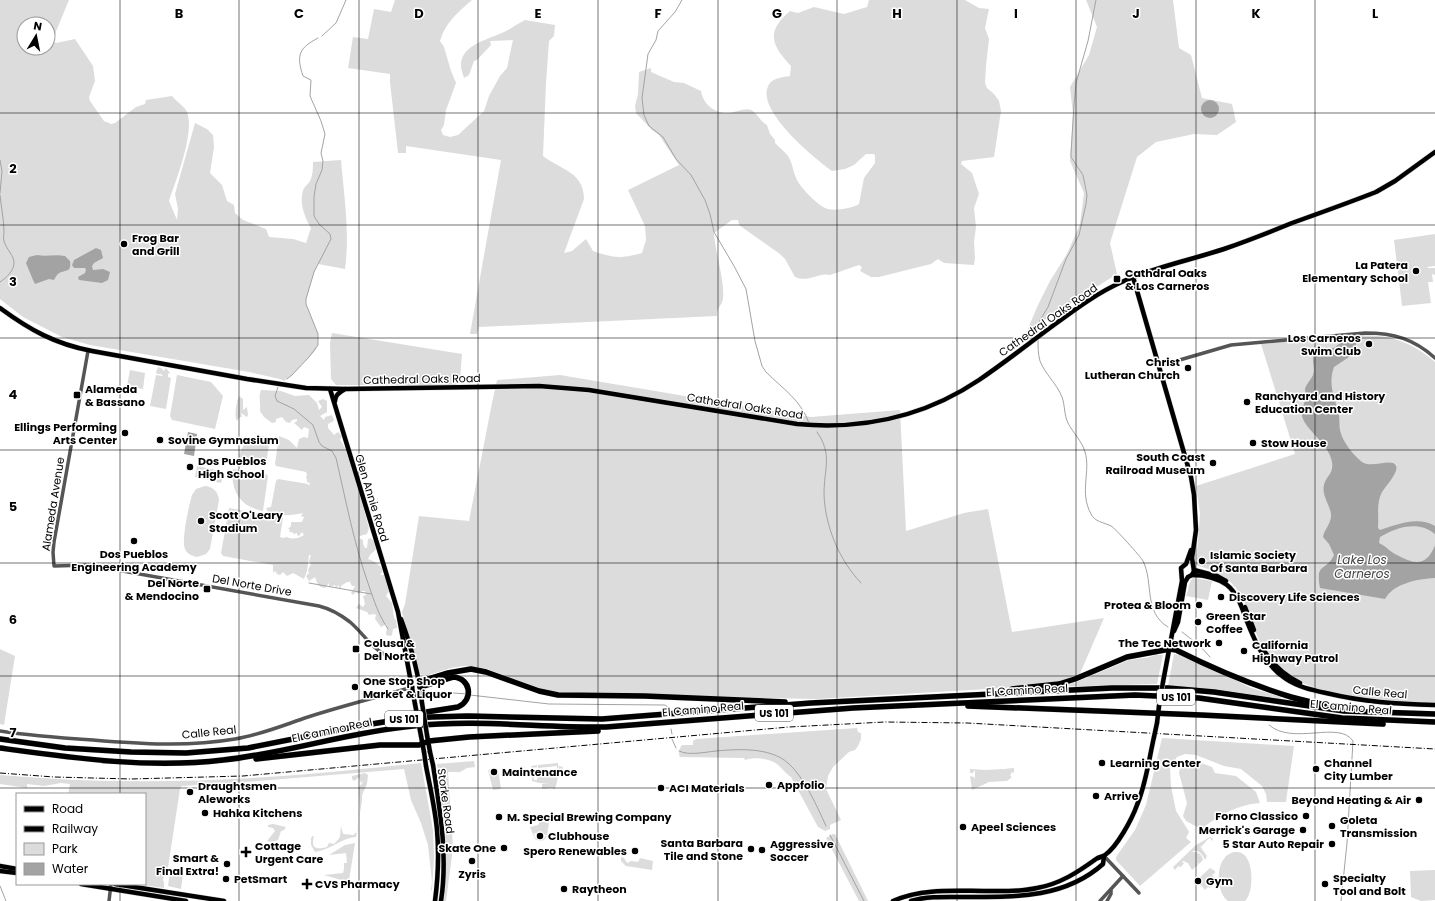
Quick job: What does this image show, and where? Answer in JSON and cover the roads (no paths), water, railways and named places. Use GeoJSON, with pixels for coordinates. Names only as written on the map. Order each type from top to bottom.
{"type":"FeatureCollection","features":[{"type":"Feature","properties":{"kind":"highway"},"geometry":{"type":"LineString","coordinates":[[944,696],[1041,687],[1058,684],[1075,679],[1127,657],[1170,649],[1176,650],[1244,681],[1292,698],[1335,707],[1344,711]]}},
{"type":"Feature","properties":{"kind":"highway"},"geometry":{"type":"LineString","coordinates":[[420,685],[448,673],[471,670],[486,672],[535,689],[558,695],[646,696],[812,703]]}},
{"type":"Feature","properties":{"kind":"highway"},"geometry":{"type":"LineString","coordinates":[[359,726],[412,714],[458,708],[462,706],[467,698],[468,690],[463,680],[458,678],[452,677],[420,685]]}},
{"type":"Feature","properties":{"kind":"highway","name":"El Camino Real"},"geometry":{"type":"LineString","coordinates":[[0,740],[65,748],[131,752],[186,753],[248,748],[396,720],[447,716],[602,719],[812,703],[1112,688],[1168,688],[1214,692],[1344,711],[1435,714]]}},
{"type":"Feature","properties":{"kind":"highway","name":"El Camino Real"},"geometry":{"type":"LineString","coordinates":[[0,748],[108,761],[186,763],[224,760],[294,748],[359,733],[414,726],[454,723],[574,728],[632,726],[814,710],[1135,695],[1199,698],[1342,718],[1432,722]]}},
{"type":"Feature","properties":{"kind":"highway"},"geometry":{"type":"LineString","coordinates":[[916,705],[923,707],[967,706],[1409,725],[1432,722]]}},
{"type":"Feature","properties":{"kind":"highway"},"geometry":{"type":"LineString","coordinates":[[224,760],[281,756],[380,745],[422,744],[428,738],[622,730],[632,726]]}},
{"type":"Feature","properties":{"kind":"main road","name":"Cathedral Oaks Road"},"geometry":{"type":"LineString","coordinates":[[0,308],[42,336],[67,346],[273,384],[330,389],[539,386],[568,388],[589,390],[797,424],[823,426],[851,425],[902,416],[943,401],[979,380],[1040,335],[1101,293],[1133,277],[1226,248],[1376,192],[1395,181],[1435,152]]}},
{"type":"Feature","properties":{"kind":"main road"},"geometry":{"type":"LineString","coordinates":[[893,901],[924,892],[1014,891],[1038,888],[1071,876],[1098,858],[1104,856],[1129,824],[1134,812],[1141,792],[1154,737],[1163,682],[1174,631],[1178,622],[1185,584],[1191,572],[1196,537],[1196,523],[1191,478],[1133,277]]}},
{"type":"Feature","properties":{"kind":"main road","name":"Glen Annie Road"},"geometry":{"type":"LineString","coordinates":[[330,389],[398,612],[405,629],[420,685],[422,704]]}},
{"type":"Feature","properties":{"kind":"main road"},"geometry":{"type":"LineString","coordinates":[[334,405],[335,397],[338,393],[345,389]]}},
{"type":"Feature","properties":{"kind":"main road"},"geometry":{"type":"LineString","coordinates":[[1174,631],[1174,621],[1182,574],[1181,568],[1186,564],[1190,555],[1196,523]]}},
{"type":"Feature","properties":{"kind":"main road"},"geometry":{"type":"LineString","coordinates":[[1186,564],[1191,572]]}},
{"type":"Feature","properties":{"kind":"main road"},"geometry":{"type":"LineString","coordinates":[[1182,574],[1191,572]]}},
{"type":"Feature","properties":{"kind":"main road","name":"Calle Real"},"geometry":{"type":"LineString","coordinates":[[1191,572],[1220,577],[1230,584],[1240,596],[1259,643],[1270,660],[1288,676],[1304,685],[1324,692],[1362,701],[1435,705]]}},
{"type":"Feature","properties":{"kind":"main road","name":"Glen Annie Road"},"geometry":{"type":"LineString","coordinates":[[398,612],[421,736]]}},
{"type":"Feature","properties":{"kind":"main road"},"geometry":{"type":"LineString","coordinates":[[413,687],[420,685]]}},
{"type":"Feature","properties":{"kind":"main road","name":"Storke Road"},"geometry":{"type":"LineString","coordinates":[[422,704],[440,810],[443,843],[443,880],[441,901]]}},
{"type":"Feature","properties":{"kind":"main road","name":"Storke Road"},"geometry":{"type":"LineString","coordinates":[[421,736],[438,839],[438,870],[435,901]]}},
{"type":"Feature","properties":{"kind":"main road"},"geometry":{"type":"LineString","coordinates":[[911,901],[933,897],[1014,897],[1040,894],[1083,879],[1103,864],[1104,856]]}},
{"type":"Feature","properties":{"kind":"main road"},"geometry":{"type":"LineString","coordinates":[[0,866],[16,868]]}},
{"type":"Feature","properties":{"kind":"main road"},"geometry":{"type":"LineString","coordinates":[[0,871],[16,874]]}},
{"type":"Feature","properties":{"kind":"main road"},"geometry":{"type":"LineString","coordinates":[[91,885],[111,887],[186,901]]}},
{"type":"Feature","properties":{"kind":"main road"},"geometry":{"type":"LineString","coordinates":[[121,885],[224,901]]}},
{"type":"Feature","properties":{"kind":"street"},"geometry":{"type":"LineString","coordinates":[[1159,366],[1231,345],[1365,333],[1383,333],[1408,339],[1416,343],[1435,358]]}},
{"type":"Feature","properties":{"kind":"street","name":"Alameda Avenue"},"geometry":{"type":"LineString","coordinates":[[54,566],[54,542],[88,351]]}},
{"type":"Feature","properties":{"kind":"street","name":"Del Norte Drive"},"geometry":{"type":"LineString","coordinates":[[54,566],[89,566],[319,606],[344,618],[372,645],[384,654],[398,658],[406,656]]}},
{"type":"Feature","properties":{"kind":"street","name":"Calle Real"},"geometry":{"type":"LineString","coordinates":[[0,731],[125,743],[203,743],[237,739],[413,687]]}},
{"type":"Feature","properties":{"kind":"street"},"geometry":{"type":"LineString","coordinates":[[1104,856],[1140,893]]}},
{"type":"Feature","properties":{"kind":"street"},"geometry":{"type":"LineString","coordinates":[[1100,901],[1123,876]]}},
{"type":"Feature","properties":{"kind":"street"},"geometry":{"type":"LineString","coordinates":[[109,901],[111,887]]}},
{"type":"Feature","properties":{"kind":"street"},"geometry":{"type":"LineString","coordinates":[[1107,901],[1111,894],[1111,890]]}},
{"type":"Feature","properties":{"kind":"water"},"geometry":{"type":"Polygon","coordinates":[[[1206,100],[1214,100],[1219,105],[1217,116],[1214,118],[1206,118],[1201,113],[1201,105],[1206,100]]]}},
{"type":"Feature","properties":{"kind":"water"},"geometry":{"type":"Polygon","coordinates":[[[96,248],[101,250],[103,258],[94,263],[92,266],[93,270],[103,269],[110,272],[108,280],[102,283],[79,280],[78,277],[85,273],[86,270],[85,268],[74,268],[72,265],[74,260],[96,248]]]}},
{"type":"Feature","properties":{"kind":"water"},"geometry":{"type":"Polygon","coordinates":[[[37,255],[65,256],[70,261],[70,268],[69,270],[58,274],[54,280],[49,279],[35,284],[26,263],[29,257],[37,255]]]}},
{"type":"Feature","properties":{"kind":"water","name":"Lake Los Carneros"},"geometry":{"type":"Polygon","coordinates":[[[1345,339],[1356,343],[1355,353],[1334,367],[1332,373],[1332,389],[1339,413],[1340,428],[1343,439],[1348,448],[1362,462],[1366,464],[1391,463],[1396,466],[1396,472],[1380,496],[1378,505],[1378,528],[1380,530],[1401,523],[1415,521],[1428,523],[1435,526],[1435,534],[1422,527],[1408,526],[1393,530],[1380,537],[1379,543],[1395,554],[1409,561],[1415,562],[1420,562],[1428,557],[1435,545],[1435,578],[1421,579],[1407,583],[1394,589],[1385,599],[1320,588],[1320,571],[1328,564],[1334,555],[1329,544],[1323,537],[1331,517],[1331,513],[1323,489],[1332,469],[1332,462],[1330,455],[1322,443],[1304,421],[1302,412],[1305,400],[1305,389],[1313,375],[1313,356],[1317,349],[1334,348],[1345,339]]]}},
{"type":"Feature","properties":{"kind":"water"},"geometry":{"type":"Polygon","coordinates":[[[188,432],[197,434],[194,456],[184,454],[188,432]]]}},
{"type":"Feature","properties":{"kind":"waterway"},"geometry":{"type":"LineString","coordinates":[[322,36],[336,23],[346,0]]}},
{"type":"Feature","properties":{"kind":"waterway"},"geometry":{"type":"LineString","coordinates":[[682,0],[675,12],[658,31],[656,40],[648,54],[642,98],[644,115],[649,126],[663,137],[676,159],[691,175],[705,200],[714,232],[746,289],[755,341],[762,366],[766,372],[796,401],[806,415],[809,423]]}},
{"type":"Feature","properties":{"kind":"waterway"},"geometry":{"type":"LineString","coordinates":[[1038,334],[1040,320],[1048,307],[1066,259],[1079,235],[1086,204],[1087,195],[1083,175],[1071,157],[1071,153],[1076,83],[1088,41],[1096,0]]}},
{"type":"Feature","properties":{"kind":"waterway"},"geometry":{"type":"LineString","coordinates":[[287,379],[309,357],[318,345],[318,334],[306,304],[306,299],[314,272],[331,239],[330,234],[319,224],[314,216],[314,197],[316,184],[322,170],[323,161],[321,153],[325,134],[310,96],[311,80],[303,76],[300,63],[300,57],[303,49],[318,38]]}},
{"type":"Feature","properties":{"kind":"waterway"},"geometry":{"type":"LineString","coordinates":[[0,160],[2,171],[0,193]]}},
{"type":"Feature","properties":{"kind":"waterway"},"geometry":{"type":"LineString","coordinates":[[0,195],[4,222],[4,241],[14,260],[14,266],[11,271],[0,282]]}},
{"type":"Feature","properties":{"kind":"waterway"},"geometry":{"type":"LineString","coordinates":[[1038,340],[1038,353],[1040,361],[1060,392],[1068,423],[1082,444],[1085,452],[1087,467],[1085,490],[1091,514],[1097,520],[1111,526],[1143,561],[1148,578],[1150,597],[1155,613],[1160,621],[1168,627]]}},
{"type":"Feature","properties":{"kind":"waterway"},"geometry":{"type":"LineString","coordinates":[[278,387],[275,396],[277,401],[294,409],[313,425],[319,442],[322,446],[332,451],[336,458],[359,554],[377,608],[388,629]]}},
{"type":"Feature","properties":{"kind":"waterway"},"geometry":{"type":"LineString","coordinates":[[817,432],[822,440],[826,455],[824,494],[830,530],[846,564],[861,583]]}},
{"type":"Feature","properties":{"kind":"waterway"},"geometry":{"type":"LineString","coordinates":[[309,583],[371,594]]}},
{"type":"Feature","properties":{"kind":"waterway"},"geometry":{"type":"LineString","coordinates":[[1182,632],[1199,645],[1210,657]]}},
{"type":"Feature","properties":{"kind":"waterway"},"geometry":{"type":"LineString","coordinates":[[441,692],[467,694]]}},
{"type":"Feature","properties":{"kind":"waterway"},"geometry":{"type":"LineString","coordinates":[[470,695],[549,704],[665,705],[670,711]]}},
{"type":"Feature","properties":{"kind":"waterway"},"geometry":{"type":"LineString","coordinates":[[1269,725],[1279,731],[1290,733],[1337,733],[1346,735],[1353,741],[1347,843],[1341,901]]}},
{"type":"Feature","properties":{"kind":"waterway"},"geometry":{"type":"LineString","coordinates":[[671,729],[672,734]]}},
{"type":"Feature","properties":{"kind":"waterway"},"geometry":{"type":"LineString","coordinates":[[672,739],[676,748]]}},
{"type":"Feature","properties":{"kind":"waterway"},"geometry":{"type":"LineString","coordinates":[[679,751],[702,753],[754,750],[772,754],[781,758],[794,769],[805,784],[826,826]]}},
{"type":"Feature","properties":{"kind":"waterway"},"geometry":{"type":"LineString","coordinates":[[830,835],[864,901]]}},
{"type":"Feature","properties":{"kind":"waterway"},"geometry":{"type":"LineString","coordinates":[[0,886],[6,901]]}},
{"type":"Feature","properties":{"kind":"railway"},"geometry":{"type":"LineString","coordinates":[[0,773],[54,777],[131,779],[243,776],[789,727],[885,722],[967,723],[1435,749]]}},
{"type":"Feature","properties":{"kind":"place","name":"Frog Bar and Grill"},"geometry":{"type":"Point","coordinates":[124,244]}},
{"type":"Feature","properties":{"kind":"place","name":"La Patera Elementary School"},"geometry":{"type":"Point","coordinates":[1416,271]}},
{"type":"Feature","properties":{"kind":"place","name":"Cathdral Oaks & Los Carneros"},"geometry":{"type":"Point","coordinates":[1117,279]}},
{"type":"Feature","properties":{"kind":"place","name":"Los Carneros Swim Club"},"geometry":{"type":"Point","coordinates":[1369,344]}},
{"type":"Feature","properties":{"kind":"place","name":"Christ Lutheran Church"},"geometry":{"type":"Point","coordinates":[1188,368]}},
{"type":"Feature","properties":{"kind":"place","name":"Alameda & Bassano"},"geometry":{"type":"Point","coordinates":[77,395]}},
{"type":"Feature","properties":{"kind":"place","name":"Ranchyard and History Education Center"},"geometry":{"type":"Point","coordinates":[1247,402]}},
{"type":"Feature","properties":{"kind":"place","name":"Ellings Performing Arts Center"},"geometry":{"type":"Point","coordinates":[125,433]}},
{"type":"Feature","properties":{"kind":"place","name":"Sovine Gymnasium"},"geometry":{"type":"Point","coordinates":[160,440]}},
{"type":"Feature","properties":{"kind":"place","name":"Stow House"},"geometry":{"type":"Point","coordinates":[1253,443]}},
{"type":"Feature","properties":{"kind":"place","name":"South Coast Railroad Museum"},"geometry":{"type":"Point","coordinates":[1213,463]}},
{"type":"Feature","properties":{"kind":"place","name":"Dos Pueblos High School"},"geometry":{"type":"Point","coordinates":[190,467]}},
{"type":"Feature","properties":{"kind":"place","name":"Scott O'Leary Stadium"},"geometry":{"type":"Point","coordinates":[201,521]}},
{"type":"Feature","properties":{"kind":"place","name":"Dos Pueblos Engineering Academy"},"geometry":{"type":"Point","coordinates":[134,541]}},
{"type":"Feature","properties":{"kind":"place","name":"Islamic Society Of Santa Barbara"},"geometry":{"type":"Point","coordinates":[1202,561]}},
{"type":"Feature","properties":{"kind":"place","name":"Del Norte & Mendocino"},"geometry":{"type":"Point","coordinates":[207,589]}},
{"type":"Feature","properties":{"kind":"place","name":"Discovery Life Sciences"},"geometry":{"type":"Point","coordinates":[1221,597]}},
{"type":"Feature","properties":{"kind":"place","name":"Protea & Bloom"},"geometry":{"type":"Point","coordinates":[1199,605]}},
{"type":"Feature","properties":{"kind":"place","name":"Green Star Coffee"},"geometry":{"type":"Point","coordinates":[1198,622]}},
{"type":"Feature","properties":{"kind":"place","name":"The Tec Network"},"geometry":{"type":"Point","coordinates":[1219,643]}},
{"type":"Feature","properties":{"kind":"place","name":"Colusa & Del Norte"},"geometry":{"type":"Point","coordinates":[356,649]}},
{"type":"Feature","properties":{"kind":"place","name":"California Highway Patrol"},"geometry":{"type":"Point","coordinates":[1244,651]}},
{"type":"Feature","properties":{"kind":"place","name":"One Stop Shop Market & Liquor"},"geometry":{"type":"Point","coordinates":[355,687]}},
{"type":"Feature","properties":{"kind":"place","name":"Learning Center"},"geometry":{"type":"Point","coordinates":[1102,763]}},
{"type":"Feature","properties":{"kind":"place","name":"Channel City Lumber"},"geometry":{"type":"Point","coordinates":[1316,769]}},
{"type":"Feature","properties":{"kind":"place","name":"Maintenance"},"geometry":{"type":"Point","coordinates":[494,772]}},
{"type":"Feature","properties":{"kind":"place","name":"Appfolio"},"geometry":{"type":"Point","coordinates":[769,785]}},
{"type":"Feature","properties":{"kind":"place","name":"ACI Materials"},"geometry":{"type":"Point","coordinates":[661,788]}},
{"type":"Feature","properties":{"kind":"place","name":"Draughtsmen Aleworks"},"geometry":{"type":"Point","coordinates":[190,792]}},
{"type":"Feature","properties":{"kind":"place","name":"Arrive"},"geometry":{"type":"Point","coordinates":[1096,796]}},
{"type":"Feature","properties":{"kind":"place","name":"Beyond Heating & Air"},"geometry":{"type":"Point","coordinates":[1419,800]}},
{"type":"Feature","properties":{"kind":"place","name":"Hahka Kitchens"},"geometry":{"type":"Point","coordinates":[205,813]}},
{"type":"Feature","properties":{"kind":"place","name":"Forno Classico"},"geometry":{"type":"Point","coordinates":[1306,816]}},
{"type":"Feature","properties":{"kind":"place","name":"M. Special Brewing Company"},"geometry":{"type":"Point","coordinates":[499,817]}},
{"type":"Feature","properties":{"kind":"place","name":"Goleta Transmission"},"geometry":{"type":"Point","coordinates":[1332,826]}},
{"type":"Feature","properties":{"kind":"place","name":"Apeel Sciences"},"geometry":{"type":"Point","coordinates":[963,827]}},
{"type":"Feature","properties":{"kind":"place","name":"Merrick's Garage"},"geometry":{"type":"Point","coordinates":[1303,830]}},
{"type":"Feature","properties":{"kind":"place","name":"Clubhouse"},"geometry":{"type":"Point","coordinates":[540,836]}},
{"type":"Feature","properties":{"kind":"place","name":"5 Star Auto Repair"},"geometry":{"type":"Point","coordinates":[1332,844]}},
{"type":"Feature","properties":{"kind":"place","name":"Skate One"},"geometry":{"type":"Point","coordinates":[504,848]}},
{"type":"Feature","properties":{"kind":"place","name":"Santa Barbara Tile and Stone"},"geometry":{"type":"Point","coordinates":[751,849]}},
{"type":"Feature","properties":{"kind":"place","name":"Aggressive Soccer"},"geometry":{"type":"Point","coordinates":[762,850]}},
{"type":"Feature","properties":{"kind":"place","name":"Spero Renewables"},"geometry":{"type":"Point","coordinates":[635,851]}},
{"type":"Feature","properties":{"kind":"place","name":"Cottage Urgent Care"},"geometry":{"type":"Point","coordinates":[246,852]}},
{"type":"Feature","properties":{"kind":"place","name":"Zyris"},"geometry":{"type":"Point","coordinates":[472,861]}},
{"type":"Feature","properties":{"kind":"place","name":"Smart & Final Extra!"},"geometry":{"type":"Point","coordinates":[227,864]}},
{"type":"Feature","properties":{"kind":"place","name":"PetSmart"},"geometry":{"type":"Point","coordinates":[226,879]}},
{"type":"Feature","properties":{"kind":"place","name":"Gym"},"geometry":{"type":"Point","coordinates":[1198,881]}},
{"type":"Feature","properties":{"kind":"place","name":"CVS Pharmacy"},"geometry":{"type":"Point","coordinates":[307,884]}},
{"type":"Feature","properties":{"kind":"place","name":"Specialty Tool and Bolt"},"geometry":{"type":"Point","coordinates":[1325,884]}},
{"type":"Feature","properties":{"kind":"place","name":"Raytheon"},"geometry":{"type":"Point","coordinates":[564,889]}}]}
